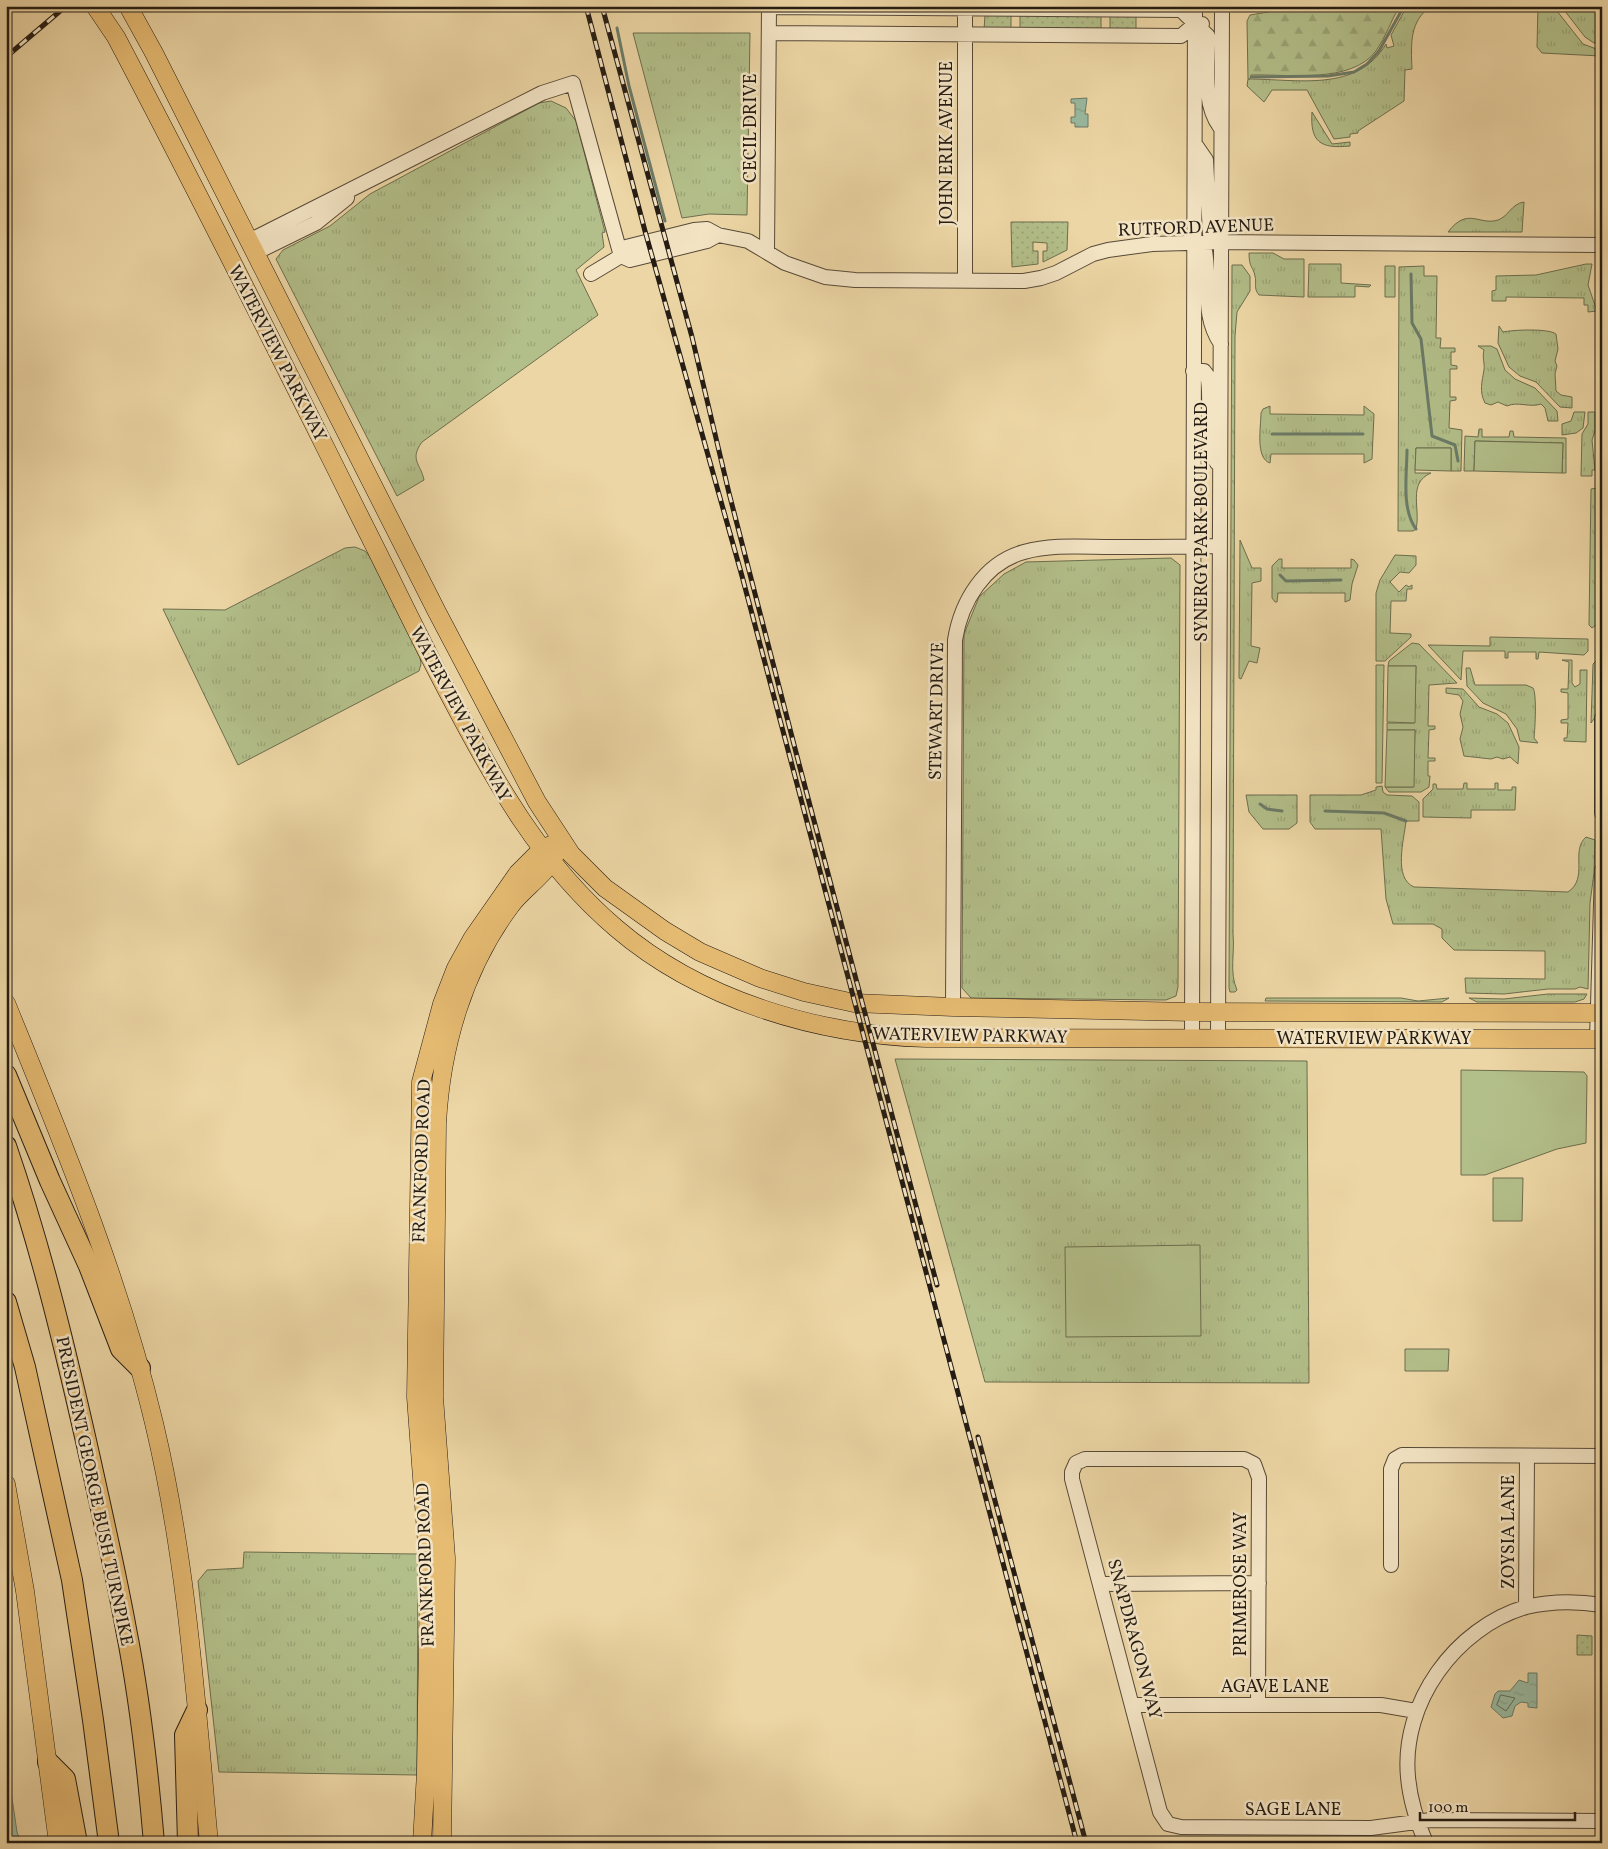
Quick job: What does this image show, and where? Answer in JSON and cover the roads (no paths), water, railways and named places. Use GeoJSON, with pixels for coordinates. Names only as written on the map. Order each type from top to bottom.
{"type":"FeatureCollection","features":[{"type":"Feature","properties":{"kind":"highway"},"geometry":{"type":"LineString","coordinates":[[6,1075],[50,1181],[89,1266],[121,1349],[140,1368]]}},
{"type":"Feature","properties":{"kind":"highway","name":"PRESIDENT GEORGE BUSH TURNPIKE"},"geometry":{"type":"LineString","coordinates":[[6,1146],[46,1275],[69,1364],[111,1553],[127,1630],[140,1716],[154,1843]]}},
{"type":"Feature","properties":{"kind":"highway"},"geometry":{"type":"LineString","coordinates":[[6,1302],[25,1367],[72,1580],[109,1843]]}},
{"type":"Feature","properties":{"kind":"highway"},"geometry":{"type":"LineString","coordinates":[[188,1843],[185,1735],[197,1710]]}},
{"type":"Feature","properties":{"kind":"highway"},"geometry":{"type":"LineString","coordinates":[[48,1762],[65,1779],[77,1843]]}},
{"type":"Feature","properties":{"kind":"main road","name":"WATERVIEW PARKWAY"},"geometry":{"type":"LineString","coordinates":[[95,6],[116,37],[230,258],[485,765],[552,864],[620,932],[654,958],[741,1001],[774,1013],[836,1029],[871,1035],[926,1038],[1600,1039]]}},
{"type":"Feature","properties":{"kind":"main road","name":"WATERVIEW PARKWAY"},"geometry":{"type":"LineString","coordinates":[[128,6],[154,53],[511,756],[561,841],[605,888],[634,910],[700,952],[772,983],[829,998],[863,1003],[952,1007],[1192,1012],[1600,1013]]}},
{"type":"Feature","properties":{"kind":"main road"},"geometry":{"type":"LineString","coordinates":[[230,258],[252,247]]}},
{"type":"Feature","properties":{"kind":"main road"},"geometry":{"type":"LineString","coordinates":[[364,524],[387,512]]}},
{"type":"Feature","properties":{"kind":"main road","name":"FRANKFORD ROAD"},"geometry":{"type":"LineString","coordinates":[[442,1843],[446,1558],[434,1425],[425,1363],[420,1102],[424,1064],[442,1004],[456,968],[472,939],[501,895],[541,850],[561,841]]}},
{"type":"Feature","properties":{"kind":"main road","name":"FRANKFORD ROAD"},"geometry":{"type":"LineString","coordinates":[[422,1843],[426,1764],[429,1572],[418,1434],[425,1363],[437,1124],[445,1054],[454,1019],[466,988],[491,935],[512,903],[552,864],[561,841]]}},
{"type":"Feature","properties":{"kind":"main road"},"geometry":{"type":"LineString","coordinates":[[688,976],[700,952]]}},
{"type":"Feature","properties":{"kind":"main road"},"geometry":{"type":"LineString","coordinates":[[6,1003],[93,1220],[120,1299],[140,1368],[160,1450],[176,1534],[188,1617],[208,1843]]}},
{"type":"Feature","properties":{"kind":"main road"},"geometry":{"type":"LineString","coordinates":[[1318,1012],[1318,1038]]}},
{"type":"Feature","properties":{"kind":"main road"},"geometry":{"type":"LineString","coordinates":[[6,1484],[25,1591],[58,1843]]}},
{"type":"Feature","properties":{"kind":"street","name":"SYNERGY PARK BOULEVARD"},"geometry":{"type":"LineString","coordinates":[[1192,1038],[1192,547],[1196,6]]}},
{"type":"Feature","properties":{"kind":"street","name":"SYNERGY PARK BOULEVARD"},"geometry":{"type":"LineString","coordinates":[[1218,1038],[1222,6]]}},
{"type":"Feature","properties":{"kind":"street"},"geometry":{"type":"LineString","coordinates":[[769,7],[1181,10],[1208,36],[1208,87],[1211,108],[1215,120],[1222,129]]}},
{"type":"Feature","properties":{"kind":"street","name":"CECIL DRIVE"},"geometry":{"type":"LineString","coordinates":[[767,251],[769,7]]}},
{"type":"Feature","properties":{"kind":"street","name":"JOHN ERIK AVENUE"},"geometry":{"type":"LineString","coordinates":[[965,280],[966,7]]}},
{"type":"Feature","properties":{"kind":"street"},"geometry":{"type":"LineString","coordinates":[[769,33],[1181,36],[1196,24],[1222,24]]}},
{"type":"Feature","properties":{"kind":"street"},"geometry":{"type":"LineString","coordinates":[[252,247],[356,188],[542,93],[573,83],[621,256],[591,274]]}},
{"type":"Feature","properties":{"kind":"street"},"geometry":{"type":"LineString","coordinates":[[1195,144],[1206,160],[1210,234],[1222,242]]}},
{"type":"Feature","properties":{"kind":"street","name":"RUTFORD AVENUE"},"geometry":{"type":"LineString","coordinates":[[621,256],[630,260],[707,241],[718,235],[748,241],[797,268],[834,278],[1024,281],[1041,278],[1093,254],[1152,244],[1222,242],[1602,245]]}},
{"type":"Feature","properties":{"kind":"street"},"geometry":{"type":"LineString","coordinates":[[1194,243],[1205,251],[1208,315],[1212,332],[1221,344]]}},
{"type":"Feature","properties":{"kind":"street"},"geometry":{"type":"LineString","coordinates":[[1193,371],[1204,371],[1207,374],[1212,457],[1220,468]]}},
{"type":"Feature","properties":{"kind":"street","name":"STEWART DRIVE"},"geometry":{"type":"LineString","coordinates":[[952,1007],[955,640],[966,602],[974,588],[993,569],[1026,551],[1077,547],[1220,546]]}},
{"type":"Feature","properties":{"kind":"street"},"geometry":{"type":"LineString","coordinates":[[1602,718],[1602,813]]}},
{"type":"Feature","properties":{"kind":"street"},"geometry":{"type":"LineString","coordinates":[[1600,1039],[1602,870]]}},
{"type":"Feature","properties":{"kind":"street"},"geometry":{"type":"LineString","coordinates":[[1391,1565],[1391,1469],[1395,1459],[1402,1455],[1602,1456]]}},
{"type":"Feature","properties":{"kind":"street","name":"ZOYSIA LANE"},"geometry":{"type":"LineString","coordinates":[[1526,1608],[1527,1456]]}},
{"type":"Feature","properties":{"kind":"street","name":"SNAPDRAGON WAY"},"geometry":{"type":"LineString","coordinates":[[1168,1824],[1160,1812],[1072,1479],[1072,1472],[1076,1463],[1085,1459],[1244,1459],[1254,1464]]}},
{"type":"Feature","properties":{"kind":"street","name":"PRIMEROSE WAY"},"geometry":{"type":"LineString","coordinates":[[1254,1464],[1260,1478],[1258,1705]]}},
{"type":"Feature","properties":{"kind":"street"},"geometry":{"type":"LineString","coordinates":[[1101,1584],[1260,1583]]}},
{"type":"Feature","properties":{"kind":"street"},"geometry":{"type":"LineString","coordinates":[[1426,1843],[1417,1821],[1410,1792],[1407,1764],[1409,1740],[1416,1711],[1438,1672],[1458,1647],[1486,1626],[1526,1608],[1559,1602],[1602,1605]]}},
{"type":"Feature","properties":{"kind":"street","name":"AGAVE LANE"},"geometry":{"type":"LineString","coordinates":[[1132,1705],[1381,1705],[1416,1711]]}},
{"type":"Feature","properties":{"kind":"street","name":"SAGE LANE"},"geometry":{"type":"LineString","coordinates":[[1168,1824],[1181,1827],[1371,1828],[1417,1821],[1602,1821]]}},
{"type":"Feature","properties":{"kind":"water"},"geometry":{"type":"Polygon","coordinates":[[[1087,98],[1085,114],[1088,114],[1088,127],[1075,127],[1075,123],[1071,123],[1071,117],[1075,117],[1075,103],[1071,103],[1071,99],[1087,98]]]}},
{"type":"Feature","properties":{"kind":"water"},"geometry":{"type":"Polygon","coordinates":[[[1528,1673],[1537,1673],[1537,1708],[1528,1707],[1528,1703],[1521,1702],[1515,1706],[1512,1716],[1503,1718],[1491,1707],[1495,1694],[1498,1691],[1510,1691],[1519,1680],[1528,1683],[1528,1673]]]}},
{"type":"Feature","properties":{"kind":"water"},"geometry":{"type":"Polygon","coordinates":[[[6,1757],[17,1832],[21,1843],[6,1843],[6,1757]]]}},
{"type":"Feature","properties":{"kind":"waterway"},"geometry":{"type":"LineString","coordinates":[[1252,77],[1328,76],[1354,72],[1367,64],[1379,51],[1404,6]]}},
{"type":"Feature","properties":{"kind":"waterway"},"geometry":{"type":"LineString","coordinates":[[617,28],[629,86],[665,221]]}},
{"type":"Feature","properties":{"kind":"waterway"},"geometry":{"type":"LineString","coordinates":[[1411,274],[1412,323],[1421,339],[1432,436],[1455,445],[1458,461]]}},
{"type":"Feature","properties":{"kind":"waterway"},"geometry":{"type":"LineString","coordinates":[[1272,434],[1363,434]]}},
{"type":"Feature","properties":{"kind":"waterway"},"geometry":{"type":"LineString","coordinates":[[1407,450],[1408,511],[1416,529]]}},
{"type":"Feature","properties":{"kind":"waterway"},"geometry":{"type":"LineString","coordinates":[[1280,575],[1286,581],[1341,580]]}},
{"type":"Feature","properties":{"kind":"waterway"},"geometry":{"type":"LineString","coordinates":[[1260,804],[1267,809],[1282,811]]}},
{"type":"Feature","properties":{"kind":"waterway"},"geometry":{"type":"LineString","coordinates":[[1325,811],[1384,813],[1406,821]]}},
{"type":"Feature","properties":{"kind":"railway"},"geometry":{"type":"LineString","coordinates":[[6,57],[66,6]]}},
{"type":"Feature","properties":{"kind":"railway"},"geometry":{"type":"LineString","coordinates":[[586,6],[645,231],[742,576],[1077,1843]]}},
{"type":"Feature","properties":{"kind":"railway"},"geometry":{"type":"LineString","coordinates":[[602,6],[692,337],[729,493],[799,764],[937,1285]]}},
{"type":"Feature","properties":{"kind":"railway"},"geometry":{"type":"LineString","coordinates":[[978,1437],[1086,1843]]}}]}
